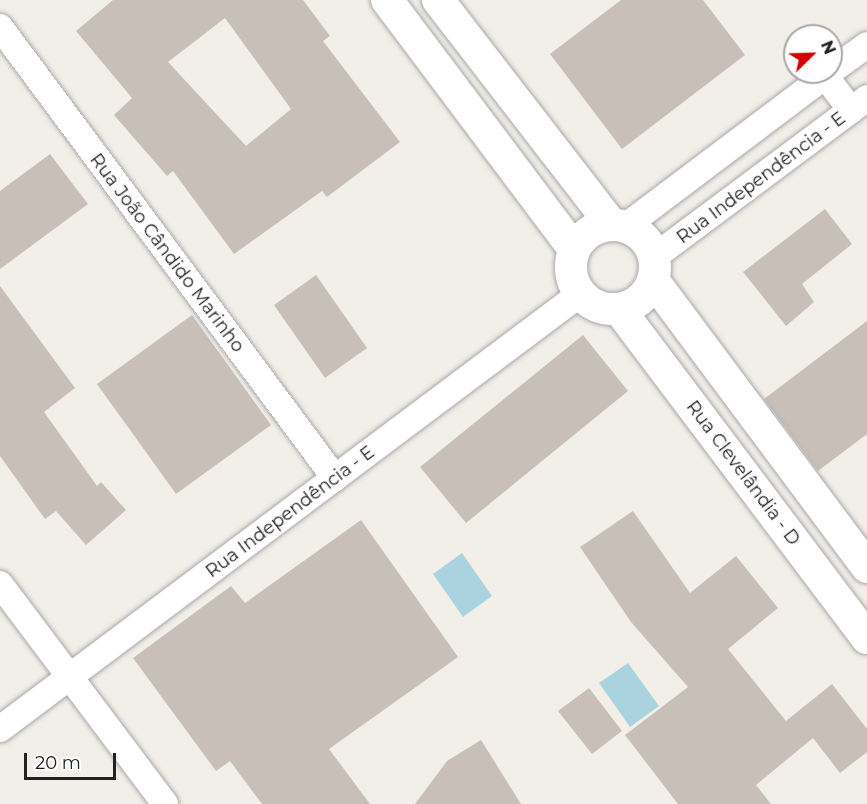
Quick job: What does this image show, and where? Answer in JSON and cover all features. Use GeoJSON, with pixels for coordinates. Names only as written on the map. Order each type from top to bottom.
{"type":"FeatureCollection","features":[{"type":"Feature","properties":{"kind":"street"},"geometry":{"type":"LineString","coordinates":[[387,0],[574,249]]}},
{"type":"Feature","properties":{"kind":"street"},"geometry":{"type":"LineString","coordinates":[[438,0],[618,225],[647,241],[654,268],[784,456],[867,567]]}},
{"type":"Feature","properties":{"kind":"street","name":"Rua João Cândido Marinho"},"geometry":{"type":"LineString","coordinates":[[0,27],[335,478]]}},
{"type":"Feature","properties":{"kind":"street"},"geometry":{"type":"LineString","coordinates":[[843,63],[867,45]]}},
{"type":"Feature","properties":{"kind":"street"},"geometry":{"type":"LineString","coordinates":[[654,268],[640,299],[619,309],[597,307],[580,294],[572,277],[574,249],[589,231],[618,225],[814,84]]}},
{"type":"Feature","properties":{"kind":"street"},"geometry":{"type":"LineString","coordinates":[[840,84],[859,104]]}},
{"type":"Feature","properties":{"kind":"street","name":"Rua Independência - E"},"geometry":{"type":"LineString","coordinates":[[654,268],[859,104]]}},
{"type":"Feature","properties":{"kind":"street","name":"Rua Independência - E"},"geometry":{"type":"LineString","coordinates":[[0,729],[580,294]]}},
{"type":"Feature","properties":{"kind":"street","name":"Rua Clevelândia - D"},"geometry":{"type":"LineString","coordinates":[[619,309],[867,638]]}},
{"type":"Feature","properties":{"kind":"street"},"geometry":{"type":"LineString","coordinates":[[749,481],[784,456]]}},
{"type":"Feature","properties":{"kind":"street"},"geometry":{"type":"LineString","coordinates":[[0,584],[165,804]]}},
{"type":"Feature","properties":{"kind":"water"},"geometry":{"type":"Polygon","coordinates":[[[462,553],[492,596],[463,617],[433,574],[462,553]]]}},
{"type":"Feature","properties":{"kind":"water"},"geometry":{"type":"Polygon","coordinates":[[[628,663],[659,706],[630,727],[599,683],[628,663]]]}},
{"type":"Feature","properties":{"kind":"building"},"geometry":{"type":"Polygon","coordinates":[[[113,0],[303,0],[330,36],[323,41],[400,142],[327,197],[322,191],[234,254],[173,171],[167,176],[114,115],[132,98],[76,31],[113,0]],[[225,18],[168,62],[246,146],[291,109],[225,18]]]}},
{"type":"Feature","properties":{"kind":"building"},"geometry":{"type":"Polygon","coordinates":[[[621,0],[703,0],[745,55],[622,149],[550,54],[621,0]]]}},
{"type":"Feature","properties":{"kind":"building"},"geometry":{"type":"Polygon","coordinates":[[[50,154],[88,204],[0,269],[0,191],[50,154]]]}},
{"type":"Feature","properties":{"kind":"building"},"geometry":{"type":"Polygon","coordinates":[[[825,209],[852,244],[802,284],[814,302],[786,326],[743,272],[825,209]]]}},
{"type":"Feature","properties":{"kind":"building"},"geometry":{"type":"Polygon","coordinates":[[[316,275],[367,348],[325,378],[274,305],[316,275]]]}},
{"type":"Feature","properties":{"kind":"building"},"geometry":{"type":"Polygon","coordinates":[[[0,286],[75,388],[44,412],[97,486],[101,482],[126,510],[86,545],[56,511],[45,519],[0,456],[0,286]]]}},
{"type":"Feature","properties":{"kind":"building"},"geometry":{"type":"Polygon","coordinates":[[[192,315],[271,425],[176,494],[97,384],[192,315]]]}},
{"type":"Feature","properties":{"kind":"building"},"geometry":{"type":"Polygon","coordinates":[[[867,321],[867,434],[818,471],[764,399],[867,321]]]}},
{"type":"Feature","properties":{"kind":"building"},"geometry":{"type":"Polygon","coordinates":[[[583,335],[628,391],[466,523],[420,467],[583,335]]]}},
{"type":"Feature","properties":{"kind":"building"},"geometry":{"type":"Polygon","coordinates":[[[633,511],[690,593],[736,556],[778,608],[728,649],[786,721],[832,684],[867,729],[867,752],[840,773],[813,738],[756,785],[771,804],[678,804],[625,735],[688,687],[631,622],[580,547],[633,511]]]}},
{"type":"Feature","properties":{"kind":"building"},"geometry":{"type":"Polygon","coordinates":[[[361,520],[458,657],[329,749],[370,804],[262,804],[230,761],[216,771],[133,658],[231,586],[245,603],[361,520]]]}},
{"type":"Feature","properties":{"kind":"building"},"geometry":{"type":"Polygon","coordinates":[[[589,688],[622,731],[592,754],[558,711],[589,688]]]}},
{"type":"Feature","properties":{"kind":"building"},"geometry":{"type":"Polygon","coordinates":[[[481,740],[521,804],[415,804],[447,761],[481,740]]]}}]}
